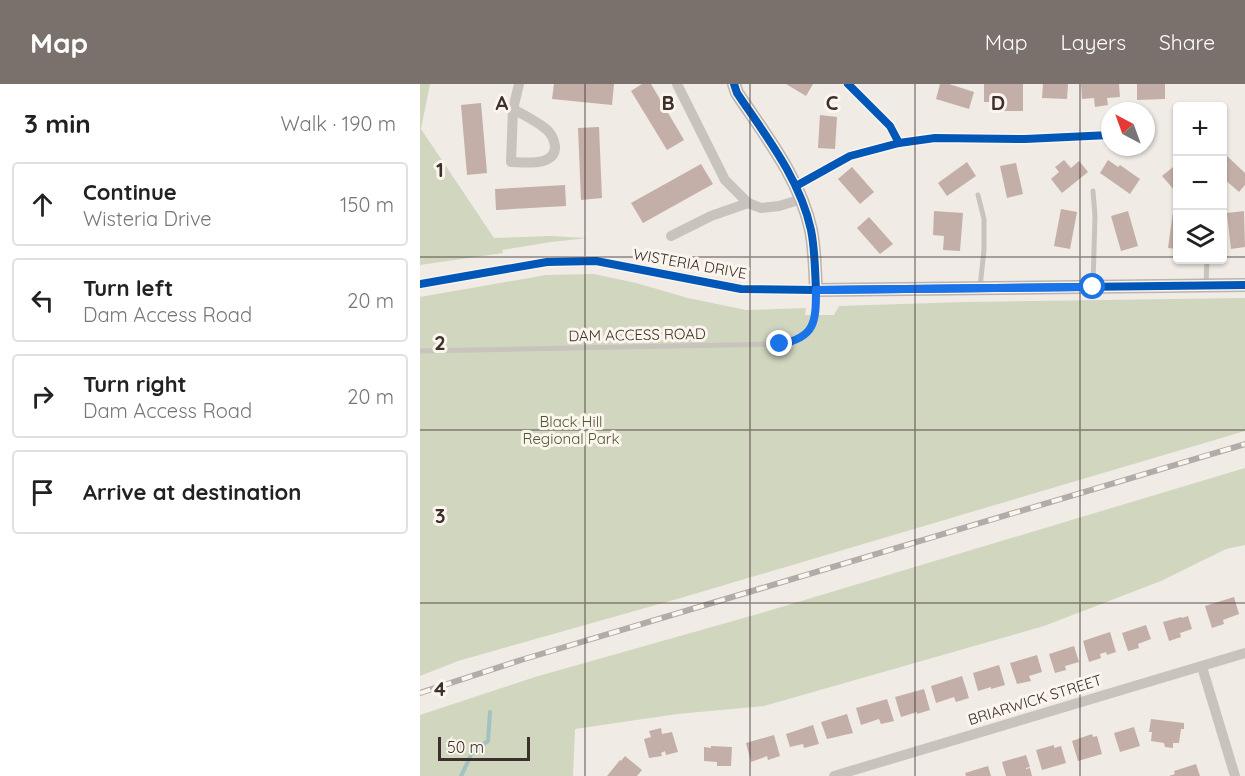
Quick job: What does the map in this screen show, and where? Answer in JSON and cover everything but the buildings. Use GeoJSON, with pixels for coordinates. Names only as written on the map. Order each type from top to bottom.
{"type":"FeatureCollection","features":[{"type":"Feature","properties":{"kind":"street"},"geometry":{"type":"LineString","coordinates":[[513,109],[548,130],[554,139],[555,150],[549,158],[541,162],[511,162],[513,109],[519,84]]}},
{"type":"Feature","properties":{"kind":"street"},"geometry":{"type":"LineString","coordinates":[[677,84],[725,180],[748,204],[761,208],[779,206],[802,199]]}},
{"type":"Feature","properties":{"kind":"street"},"geometry":{"type":"LineString","coordinates":[[734,84],[737,93],[789,170],[802,199],[812,232],[816,290]]}},
{"type":"Feature","properties":{"kind":"street"},"geometry":{"type":"LineString","coordinates":[[671,236],[711,216],[748,204]]}},
{"type":"Feature","properties":{"kind":"street","name":"WISTERIA DRIVE"},"geometry":{"type":"LineString","coordinates":[[420,284],[547,262],[596,261],[741,289],[1245,285]]}},
{"type":"Feature","properties":{"kind":"street","name":"BRIARWICK STREET"},"geometry":{"type":"LineString","coordinates":[[834,776],[1245,653]]}},
{"type":"Feature","properties":{"kind":"street"},"geometry":{"type":"LineString","coordinates":[[1202,667],[1235,776]]}},
{"type":"Feature","properties":{"kind":"lane"},"geometry":{"type":"LineString","coordinates":[[1093,192],[1095,216],[1093,287]]}},
{"type":"Feature","properties":{"kind":"lane"},"geometry":{"type":"LineString","coordinates":[[978,195],[984,219],[980,288]]}},
{"type":"Feature","properties":{"kind":"lane"},"geometry":{"type":"LineString","coordinates":[[1206,285],[1207,264]]}},
{"type":"Feature","properties":{"kind":"lane","name":"DAM ACCESS ROAD"},"geometry":{"type":"LineString","coordinates":[[420,351],[780,344],[799,339],[813,324],[816,290]]}},
{"type":"Feature","properties":{"kind":"green space"},"geometry":{"type":"Polygon","coordinates":[[[420,84],[430,84],[421,129],[494,238],[550,236],[588,238],[551,242],[502,250],[503,253],[420,265],[420,84]]]}},
{"type":"Feature","properties":{"kind":"green space","name":"Black Hill Regional Park"},"geometry":{"type":"Polygon","coordinates":[[[594,274],[746,310],[806,308],[805,315],[834,315],[839,306],[1245,298],[1245,431],[684,597],[458,661],[420,676],[420,297],[546,275],[594,274]]]}},
{"type":"Feature","properties":{"kind":"green space"},"geometry":{"type":"Polygon","coordinates":[[[1245,468],[1245,545],[1226,549],[1161,581],[1044,626],[764,706],[677,714],[575,729],[573,776],[420,776],[420,715],[535,677],[768,611],[1245,468]]]}},
{"type":"Feature","properties":{"kind":"waterway"},"geometry":{"type":"LineString","coordinates":[[461,776],[473,751],[488,741],[490,712]]}},
{"type":"Feature","properties":{"kind":"railway"},"geometry":{"type":"LineString","coordinates":[[420,693],[521,660],[1245,444]]}},
{"type":"Feature","properties":{"kind":"cycle path"},"geometry":{"type":"LineString","coordinates":[[734,84],[737,93],[781,158],[799,193],[811,230],[816,290]]}},
{"type":"Feature","properties":{"kind":"cycle path"},"geometry":{"type":"LineString","coordinates":[[848,84],[890,126],[899,143]]}},
{"type":"Feature","properties":{"kind":"cycle path"},"geometry":{"type":"LineString","coordinates":[[796,186],[850,156],[899,143],[935,138],[1025,139],[1101,135]]}},
{"type":"Feature","properties":{"kind":"cycle path"},"geometry":{"type":"LineString","coordinates":[[420,284],[547,262],[596,261],[741,289],[1245,285]]}},
{"type":"Feature","properties":{"kind":"route"},"geometry":{"type":"LineString","coordinates":[[780,344],[799,339],[813,324],[816,290],[1093,287]]}}]}
